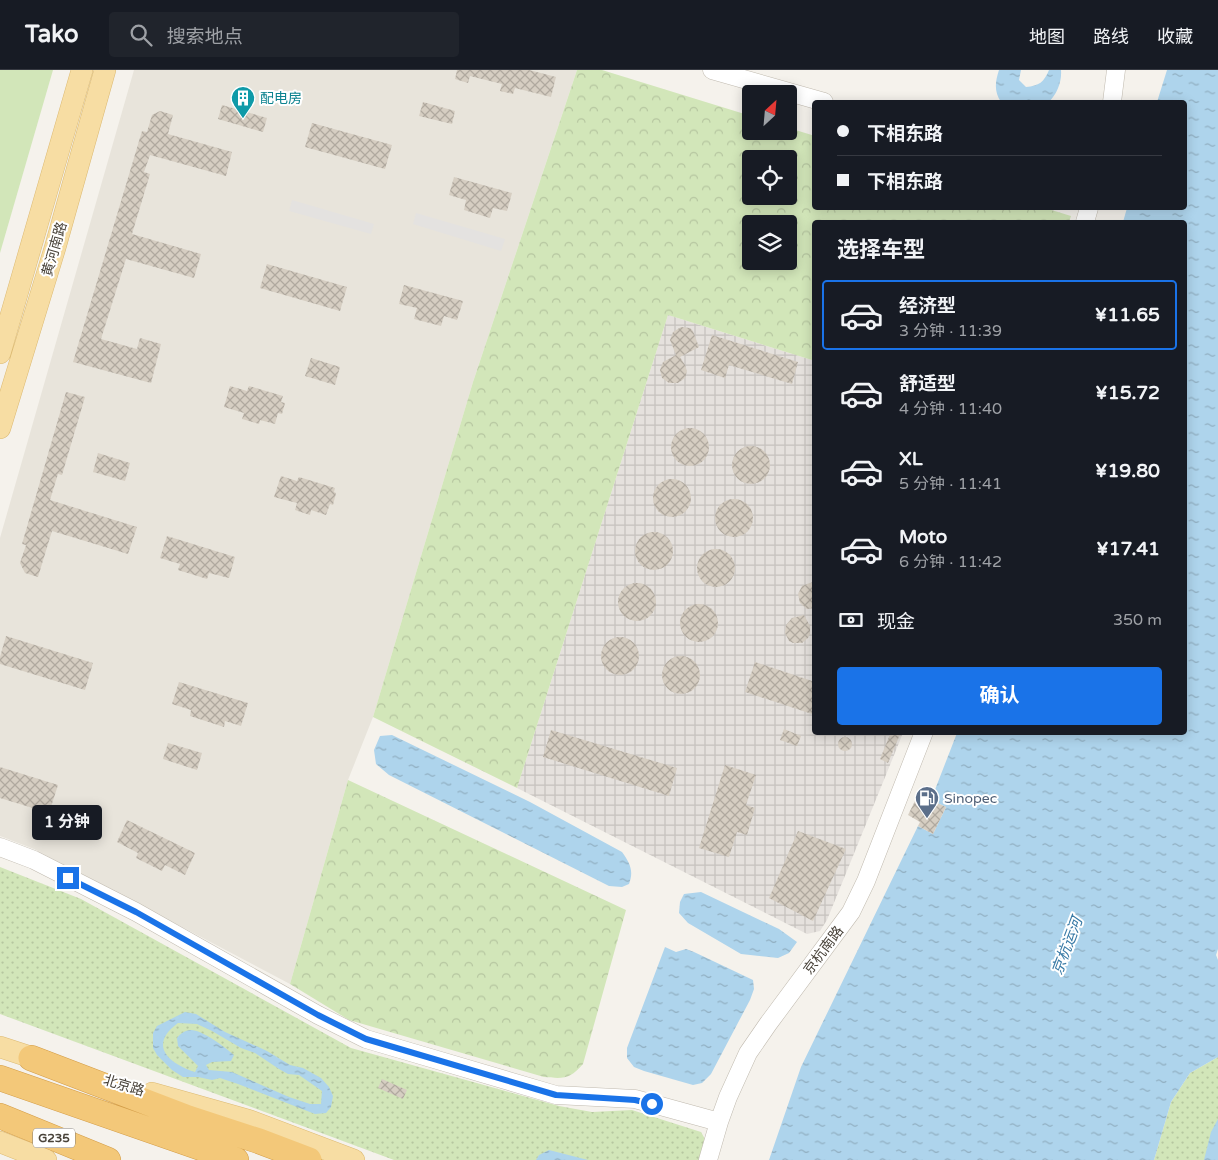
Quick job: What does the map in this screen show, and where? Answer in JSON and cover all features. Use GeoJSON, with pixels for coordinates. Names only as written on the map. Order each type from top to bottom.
{"type":"FeatureCollection","features":[{"type":"Feature","properties":{"kind":"highway"},"geometry":{"type":"LineString","coordinates":[[31,1058],[188,1118],[254,1131],[308,1160]]}},
{"type":"Feature","properties":{"kind":"highway"},"geometry":{"type":"LineString","coordinates":[[0,1078],[236,1160]]}},
{"type":"Feature","properties":{"kind":"highway","name":"G235"},"geometry":{"type":"LineString","coordinates":[[0,1116],[108,1160]]}},
{"type":"Feature","properties":{"kind":"main road","name":"黄河南路"},"geometry":{"type":"LineString","coordinates":[[0,352],[82,70]]}},
{"type":"Feature","properties":{"kind":"main road","name":"黄河南路"},"geometry":{"type":"LineString","coordinates":[[0,428],[55,248],[105,70]]}},
{"type":"Feature","properties":{"kind":"main road"},"geometry":{"type":"LineString","coordinates":[[0,1046],[31,1058]]}},
{"type":"Feature","properties":{"kind":"main road"},"geometry":{"type":"LineString","coordinates":[[254,1131],[354,1160]]}},
{"type":"Feature","properties":{"kind":"main road"},"geometry":{"type":"LineString","coordinates":[[0,1142],[46,1160]]}},
{"type":"Feature","properties":{"kind":"street"},"geometry":{"type":"LineString","coordinates":[[712,70],[817,100]]}},
{"type":"Feature","properties":{"kind":"street"},"geometry":{"type":"LineString","coordinates":[[1112,100],[1116,70]]}},
{"type":"Feature","properties":{"kind":"street","name":"京杭南路"},"geometry":{"type":"LineString","coordinates":[[708,1160],[728,1097],[748,1053],[851,912],[869,874],[923,735]]}},
{"type":"Feature","properties":{"kind":"street"},"geometry":{"type":"LineString","coordinates":[[0,847],[34,860],[136,912],[318,1015],[366,1039],[556,1095],[635,1100],[719,1122]]}},
{"type":"Feature","properties":{"kind":"shaded area"},"geometry":{"type":"Polygon","coordinates":[[[134,70],[577,70],[473,382],[373,717],[348,780],[290,984],[34,849],[0,836],[0,538],[134,70]]]}},
{"type":"Feature","properties":{"kind":"shaded area"},"geometry":{"type":"Polygon","coordinates":[[[292,200],[374,224],[371,234],[289,211],[292,200]]]}},
{"type":"Feature","properties":{"kind":"shaded area"},"geometry":{"type":"Polygon","coordinates":[[[416,213],[505,239],[501,251],[413,224],[416,213]]]}},
{"type":"Feature","properties":{"kind":"shaded area"},"geometry":{"type":"Polygon","coordinates":[[[668,315],[812,360],[812,735],[902,735],[827,920],[820,931],[807,934],[517,788],[668,315]]]}},
{"type":"Feature","properties":{"kind":"green space"},"geometry":{"type":"Polygon","coordinates":[[[0,70],[53,70],[0,253],[0,70]]]}},
{"type":"Feature","properties":{"kind":"green space"},"geometry":{"type":"Polygon","coordinates":[[[577,70],[602,70],[742,113],[742,140],[798,140],[798,131],[812,135],[812,210],[1052,210],[1071,216],[1070,220],[812,220],[812,360],[668,315],[517,788],[373,717],[473,382],[577,70]]]}},
{"type":"Feature","properties":{"kind":"green space"},"geometry":{"type":"Polygon","coordinates":[[[348,780],[626,910],[583,1064],[574,1073],[562,1078],[544,1077],[349,1020],[290,984],[348,780]]]}},
{"type":"Feature","properties":{"kind":"green space"},"geometry":{"type":"Polygon","coordinates":[[[0,867],[81,899],[351,1048],[559,1106],[592,1112],[632,1110],[701,1132],[705,1139],[700,1160],[394,1160],[0,1014],[0,867]]]}},
{"type":"Feature","properties":{"kind":"green space"},"geometry":{"type":"Polygon","coordinates":[[[1218,1057],[1218,1160],[1154,1160],[1171,1102],[1190,1073],[1218,1057]]]}},
{"type":"Feature","properties":{"kind":"water"},"geometry":{"type":"Polygon","coordinates":[[[999,70],[1021,70],[1019,80],[1026,87],[1034,86],[1045,78],[1049,70],[1061,70],[1061,79],[1057,92],[1050,100],[1000,100],[996,87],[999,70]]]}},
{"type":"Feature","properties":{"kind":"water","name":"京杭运河"},"geometry":{"type":"Polygon","coordinates":[[[1167,70],[1218,70],[1218,949],[1216,955],[1218,960],[1218,1057],[1190,1073],[1171,1102],[1154,1160],[769,1160],[801,1067],[918,826],[933,834],[946,807],[931,800],[956,735],[1187,735],[1187,220],[1124,220],[1126,210],[1187,210],[1187,100],[1158,100],[1167,70]]]}},
{"type":"Feature","properties":{"kind":"water"},"geometry":{"type":"Polygon","coordinates":[[[392,735],[530,802],[622,852],[630,867],[629,884],[622,887],[609,886],[389,775],[376,764],[374,750],[380,736],[392,735]]]}},
{"type":"Feature","properties":{"kind":"water"},"geometry":{"type":"Polygon","coordinates":[[[701,892],[779,929],[797,942],[789,953],[778,958],[741,954],[688,923],[679,913],[680,902],[684,894],[701,892]]]}},
{"type":"Feature","properties":{"kind":"water"},"geometry":{"type":"Polygon","coordinates":[[[665,947],[676,952],[686,949],[694,952],[753,980],[754,989],[750,1000],[711,1074],[702,1083],[693,1085],[644,1071],[634,1067],[627,1058],[627,1048],[665,947]]]}},
{"type":"Feature","properties":{"kind":"water"},"geometry":{"type":"Polygon","coordinates":[[[185,1012],[196,1014],[225,1032],[267,1051],[290,1065],[303,1068],[321,1078],[329,1087],[333,1096],[331,1107],[326,1113],[315,1114],[220,1078],[212,1080],[198,1077],[183,1077],[172,1070],[157,1055],[153,1048],[153,1033],[157,1026],[185,1012]],[[178,1023],[169,1031],[164,1039],[163,1046],[165,1052],[177,1064],[195,1072],[198,1066],[178,1046],[177,1038],[187,1031],[196,1031],[234,1055],[231,1061],[212,1062],[206,1065],[209,1070],[232,1072],[289,1097],[310,1104],[321,1104],[322,1091],[299,1075],[288,1074],[255,1053],[241,1048],[197,1024],[178,1023]]]}},
{"type":"Feature","properties":{"kind":"water"},"geometry":{"type":"Polygon","coordinates":[[[1218,1119],[1218,1160],[1204,1160],[1211,1132],[1218,1119]]]}},
{"type":"Feature","properties":{"kind":"water"},"geometry":{"type":"Polygon","coordinates":[[[549,1150],[588,1160],[536,1160],[539,1155],[549,1150]]]}},
{"type":"Feature","properties":{"kind":"building"},"geometry":{"type":"Polygon","coordinates":[[[457,70],[529,70],[556,77],[551,97],[515,88],[513,94],[500,91],[502,84],[470,76],[468,83],[455,79],[457,70]]]}},
{"type":"Feature","properties":{"kind":"building"},"geometry":{"type":"Polygon","coordinates":[[[423,102],[455,111],[452,124],[419,116],[423,102]]]}},
{"type":"Feature","properties":{"kind":"building","name":"配电房"},"geometry":{"type":"Polygon","coordinates":[[[222,105],[267,118],[263,132],[218,119],[222,105]]]}},
{"type":"Feature","properties":{"kind":"building"},"geometry":{"type":"Polygon","coordinates":[[[160,111],[173,115],[168,134],[232,152],[226,176],[150,155],[144,172],[150,174],[132,234],[201,254],[194,278],[126,259],[101,339],[137,349],[140,338],[161,344],[151,383],[73,362],[142,131],[147,132],[152,115],[160,111]]]}},
{"type":"Feature","properties":{"kind":"building"},"geometry":{"type":"Polygon","coordinates":[[[312,123],[392,145],[385,169],[305,147],[312,123]]]}},
{"type":"Feature","properties":{"kind":"building"},"geometry":{"type":"Polygon","coordinates":[[[454,177],[512,193],[507,211],[493,208],[490,218],[464,210],[466,200],[449,195],[454,177]]]}},
{"type":"Feature","properties":{"kind":"building"},"geometry":{"type":"Polygon","coordinates":[[[267,264],[347,287],[340,311],[260,288],[267,264]]]}},
{"type":"Feature","properties":{"kind":"building"},"geometry":{"type":"Polygon","coordinates":[[[404,285],[463,301],[457,320],[444,316],[441,326],[414,319],[417,308],[399,304],[404,285]]]}},
{"type":"Feature","properties":{"kind":"building"},"geometry":{"type":"Polygon","coordinates":[[[681,327],[690,328],[693,331],[699,347],[680,357],[687,371],[685,378],[678,383],[669,383],[662,378],[660,370],[663,362],[676,355],[670,340],[673,332],[681,327]]]}},
{"type":"Feature","properties":{"kind":"building"},"geometry":{"type":"Polygon","coordinates":[[[712,335],[798,362],[792,384],[729,365],[725,378],[701,370],[712,335]]]}},
{"type":"Feature","properties":{"kind":"building"},"geometry":{"type":"Polygon","coordinates":[[[311,358],[340,367],[335,385],[305,376],[311,358]]]}},
{"type":"Feature","properties":{"kind":"building"},"geometry":{"type":"Polygon","coordinates":[[[230,386],[247,391],[249,386],[283,396],[281,402],[285,403],[282,414],[278,413],[275,424],[260,420],[259,424],[242,419],[244,413],[224,407],[230,386]]]}},
{"type":"Feature","properties":{"kind":"building"},"geometry":{"type":"Polygon","coordinates":[[[66,392],[85,397],[62,475],[58,474],[50,500],[137,527],[128,554],[52,531],[38,577],[25,573],[20,563],[26,545],[22,544],[66,392]]]}},
{"type":"Feature","properties":{"kind":"building"},"geometry":{"type":"Polygon","coordinates":[[[690,428],[703,434],[709,447],[703,460],[690,466],[677,460],[671,447],[677,434],[690,428]]]}},
{"type":"Feature","properties":{"kind":"building"},"geometry":{"type":"Polygon","coordinates":[[[751,446],[764,452],[770,465],[764,478],[751,484],[738,478],[732,465],[738,452],[751,446]]]}},
{"type":"Feature","properties":{"kind":"building"},"geometry":{"type":"Polygon","coordinates":[[[98,453],[130,463],[125,481],[93,472],[98,453]]]}},
{"type":"Feature","properties":{"kind":"building"},"geometry":{"type":"Polygon","coordinates":[[[281,476],[297,481],[299,477],[335,488],[334,492],[336,493],[333,505],[330,504],[326,515],[311,510],[310,515],[295,510],[297,503],[274,497],[281,476]]]}},
{"type":"Feature","properties":{"kind":"building"},"geometry":{"type":"Polygon","coordinates":[[[672,479],[685,485],[691,498],[685,511],[672,517],[659,511],[653,498],[659,485],[672,479]]]}},
{"type":"Feature","properties":{"kind":"building"},"geometry":{"type":"Polygon","coordinates":[[[734,499],[747,505],[753,518],[747,531],[734,537],[721,531],[715,518],[721,505],[734,499]]]}},
{"type":"Feature","properties":{"kind":"building"},"geometry":{"type":"Polygon","coordinates":[[[654,532],[667,538],[673,551],[667,564],[654,570],[641,564],[635,551],[641,538],[654,532]]]}},
{"type":"Feature","properties":{"kind":"building"},"geometry":{"type":"Polygon","coordinates":[[[167,536],[235,557],[229,578],[209,573],[207,579],[178,570],[180,564],[160,558],[167,536]]]}},
{"type":"Feature","properties":{"kind":"building"},"geometry":{"type":"Polygon","coordinates":[[[716,549],[729,555],[735,568],[729,581],[716,587],[703,581],[697,568],[703,555],[716,549]]]}},
{"type":"Feature","properties":{"kind":"building"},"geometry":{"type":"Polygon","coordinates":[[[812,582],[812,608],[807,609],[800,603],[798,594],[802,586],[812,582]]]}},
{"type":"Feature","properties":{"kind":"building"},"geometry":{"type":"Polygon","coordinates":[[[637,583],[650,589],[656,602],[650,615],[637,621],[624,615],[618,602],[624,589],[637,583]]]}},
{"type":"Feature","properties":{"kind":"building"},"geometry":{"type":"Polygon","coordinates":[[[699,604],[712,610],[718,623],[712,636],[699,642],[686,636],[680,623],[686,610],[699,604]]]}},
{"type":"Feature","properties":{"kind":"building"},"geometry":{"type":"Polygon","coordinates":[[[804,615],[810,626],[810,634],[802,643],[793,643],[789,641],[785,633],[786,625],[792,618],[804,615]]]}},
{"type":"Feature","properties":{"kind":"building"},"geometry":{"type":"Polygon","coordinates":[[[6,636],[93,663],[85,690],[0,664],[6,636]]]}},
{"type":"Feature","properties":{"kind":"building"},"geometry":{"type":"Polygon","coordinates":[[[620,637],[633,643],[639,656],[633,669],[620,675],[607,669],[601,656],[607,643],[620,637]]]}},
{"type":"Feature","properties":{"kind":"building"},"geometry":{"type":"Polygon","coordinates":[[[681,656],[694,662],[700,675],[694,688],[681,694],[668,688],[662,675],[668,662],[681,656]]]}},
{"type":"Feature","properties":{"kind":"building"},"geometry":{"type":"Polygon","coordinates":[[[755,662],[812,681],[812,714],[745,692],[755,662]]]}},
{"type":"Feature","properties":{"kind":"building"},"geometry":{"type":"Polygon","coordinates":[[[179,682],[248,703],[241,726],[225,721],[224,727],[190,716],[191,710],[172,704],[179,682]]]}},
{"type":"Feature","properties":{"kind":"building"},"geometry":{"type":"Polygon","coordinates":[[[784,729],[801,736],[797,746],[780,740],[784,729]]]}},
{"type":"Feature","properties":{"kind":"building"},"geometry":{"type":"Polygon","coordinates":[[[551,730],[677,768],[669,796],[543,757],[551,730]]]}},
{"type":"Feature","properties":{"kind":"building"},"geometry":{"type":"Polygon","coordinates":[[[890,735],[900,735],[888,763],[880,759],[890,735]]]}},
{"type":"Feature","properties":{"kind":"building"},"geometry":{"type":"Polygon","coordinates":[[[842,737],[848,737],[852,744],[848,751],[842,751],[838,747],[838,741],[842,737]]]}},
{"type":"Feature","properties":{"kind":"building"},"geometry":{"type":"Polygon","coordinates":[[[168,743],[202,753],[197,770],[163,759],[168,743]]]}},
{"type":"Feature","properties":{"kind":"building"},"geometry":{"type":"Polygon","coordinates":[[[725,765],[756,775],[746,805],[755,808],[747,835],[737,832],[729,857],[699,848],[725,765]]]}},
{"type":"Feature","properties":{"kind":"building"},"geometry":{"type":"Polygon","coordinates":[[[0,767],[58,785],[49,813],[0,798],[0,767]]]}},
{"type":"Feature","properties":{"kind":"building","name":"Sinopec"},"geometry":{"type":"Polygon","coordinates":[[[916,799],[928,805],[931,800],[946,807],[933,834],[918,826],[920,822],[908,815],[916,799]]]}},
{"type":"Feature","properties":{"kind":"building"},"geometry":{"type":"Polygon","coordinates":[[[127,820],[195,853],[185,875],[165,865],[162,871],[136,858],[138,853],[117,842],[127,820]]]}},
{"type":"Feature","properties":{"kind":"building"},"geometry":{"type":"Polygon","coordinates":[[[798,831],[846,849],[813,921],[769,898],[798,831]]]}},
{"type":"Feature","properties":{"kind":"building"},"geometry":{"type":"Polygon","coordinates":[[[382,1079],[407,1090],[403,1099],[378,1088],[382,1079]]]}},
{"type":"Feature","properties":{"kind":"place","name":"配电房"},"geometry":{"type":"Point","coordinates":[243,119]}},
{"type":"Feature","properties":{"kind":"place","name":"Sinopec"},"geometry":{"type":"Point","coordinates":[927,819]}},
{"type":"Feature","properties":{"kind":"route"},"geometry":{"type":"LineString","coordinates":[[68,878],[136,912],[318,1015],[366,1039],[556,1095],[635,1100],[652,1104]]}}]}
